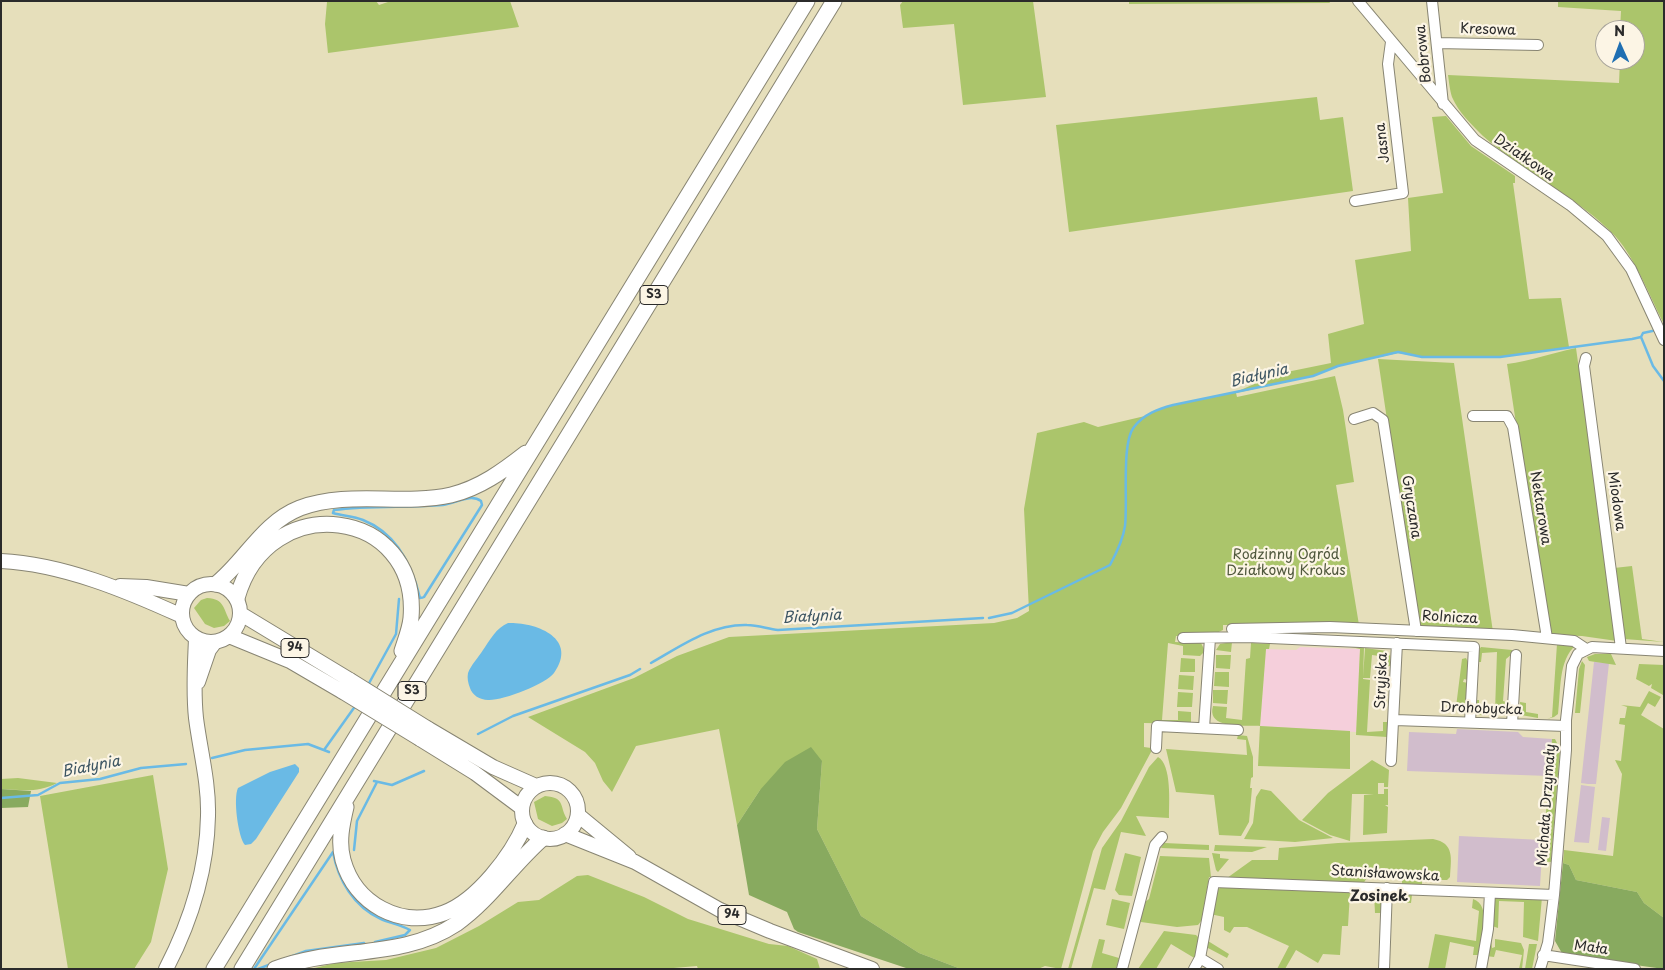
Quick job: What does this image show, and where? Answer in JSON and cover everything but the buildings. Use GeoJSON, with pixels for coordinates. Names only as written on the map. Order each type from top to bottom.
{"type":"FeatureCollection","features":[{"type":"Feature","properties":{"kind":"highway","name":"S3"},"geometry":{"type":"LineString","coordinates":[[214,969],[807,1]]}},
{"type":"Feature","properties":{"kind":"highway","name":"S3"},"geometry":{"type":"LineString","coordinates":[[242,969],[834,1]]}},
{"type":"Feature","properties":{"kind":"highway"},"geometry":{"type":"LineString","coordinates":[[216,584],[265,531],[282,516],[299,508],[328,500],[422,498],[450,495],[482,484],[534,447]]}},
{"type":"Feature","properties":{"kind":"highway"},"geometry":{"type":"LineString","coordinates":[[237,598],[246,573],[276,539],[292,530],[324,523],[355,528],[378,541],[395,558],[409,589],[411,619],[393,676]]}},
{"type":"Feature","properties":{"kind":"highway"},"geometry":{"type":"LineString","coordinates":[[350,792],[342,823],[341,843],[343,860],[348,873],[359,891],[377,907],[405,918],[424,918],[444,913],[468,900],[511,849],[525,824]]}},
{"type":"Feature","properties":{"kind":"highway"},"geometry":{"type":"LineString","coordinates":[[275,969],[314,958],[406,944],[441,932],[455,924],[487,899],[544,838]]}},
{"type":"Feature","properties":{"kind":"main road"},"geometry":{"type":"LineString","coordinates":[[1,562],[43,568],[115,586],[182,616]]}},
{"type":"Feature","properties":{"kind":"main road"},"geometry":{"type":"LineString","coordinates":[[216,584],[230,589],[237,598],[241,614],[237,628],[230,636],[215,642],[205,642],[196,638],[185,627],[182,616],[184,602],[189,594],[201,585],[216,584]]}},
{"type":"Feature","properties":{"kind":"main road"},"geometry":{"type":"LineString","coordinates":[[115,586],[189,594]]}},
{"type":"Feature","properties":{"kind":"main road","name":"94"},"geometry":{"type":"LineString","coordinates":[[241,614],[347,686],[424,733],[536,786],[551,782],[567,788],[577,801],[578,815],[635,862]]}},
{"type":"Feature","properties":{"kind":"main road","name":"94"},"geometry":{"type":"LineString","coordinates":[[230,636],[347,686]]}},
{"type":"Feature","properties":{"kind":"main road"},"geometry":{"type":"LineString","coordinates":[[166,969],[192,911],[206,847],[207,793],[193,675],[196,638]]}},
{"type":"Feature","properties":{"kind":"main road"},"geometry":{"type":"LineString","coordinates":[[195,690],[207,656],[215,642]]}},
{"type":"Feature","properties":{"kind":"main road","name":"94"},"geometry":{"type":"LineString","coordinates":[[424,733],[522,808]]}},
{"type":"Feature","properties":{"kind":"main road"},"geometry":{"type":"LineString","coordinates":[[536,786],[526,795],[522,808],[525,824],[532,833],[544,838],[556,838],[565,834],[575,824],[578,815]]}},
{"type":"Feature","properties":{"kind":"main road","name":"94"},"geometry":{"type":"LineString","coordinates":[[565,834],[635,862],[720,910],[770,932],[872,969]]}},
{"type":"Feature","properties":{"kind":"street","name":"Działkowa"},"geometry":{"type":"LineString","coordinates":[[1358,1],[1475,140],[1570,205],[1607,236],[1631,269],[1660,332]]}},
{"type":"Feature","properties":{"kind":"street","name":"Bobrowa"},"geometry":{"type":"LineString","coordinates":[[1432,1],[1438,43],[1443,104]]}},
{"type":"Feature","properties":{"kind":"street","name":"Jasna"},"geometry":{"type":"LineString","coordinates":[[1355,201],[1403,193],[1388,64],[1391,42]]}},
{"type":"Feature","properties":{"kind":"street","name":"Kresowa"},"geometry":{"type":"LineString","coordinates":[[1438,43],[1538,45]]}},
{"type":"Feature","properties":{"kind":"street","name":"Miodowa"},"geometry":{"type":"LineString","coordinates":[[1586,358],[1584,366],[1621,648]]}},
{"type":"Feature","properties":{"kind":"street","name":"Gryczana"},"geometry":{"type":"LineString","coordinates":[[1354,419],[1373,413],[1383,420],[1416,630]]}},
{"type":"Feature","properties":{"kind":"street","name":"Nektarowa"},"geometry":{"type":"LineString","coordinates":[[1473,416],[1507,416],[1513,427],[1547,638]]}},
{"type":"Feature","properties":{"kind":"street","name":"Rolnicza"},"geometry":{"type":"LineString","coordinates":[[1232,629],[1330,627],[1416,630],[1547,638],[1574,641],[1586,648],[1664,651]]}},
{"type":"Feature","properties":{"kind":"street"},"geometry":{"type":"LineString","coordinates":[[1397,630],[1400,643]]}},
{"type":"Feature","properties":{"kind":"street"},"geometry":{"type":"LineString","coordinates":[[1183,638],[1247,637],[1474,647],[1470,722]]}},
{"type":"Feature","properties":{"kind":"street"},"geometry":{"type":"LineString","coordinates":[[1204,728],[1210,638]]}},
{"type":"Feature","properties":{"kind":"street","name":"Stryjska"},"geometry":{"type":"LineString","coordinates":[[1392,761],[1400,643]]}},
{"type":"Feature","properties":{"kind":"street","name":"Michała Drzymały"},"geometry":{"type":"LineString","coordinates":[[1542,962],[1548,943],[1554,894],[1572,666],[1577,655],[1586,648]]}},
{"type":"Feature","properties":{"kind":"street"},"geometry":{"type":"LineString","coordinates":[[1512,724],[1516,655]]}},
{"type":"Feature","properties":{"kind":"street","name":"Drohobycka"},"geometry":{"type":"LineString","coordinates":[[1395,720],[1566,726]]}},
{"type":"Feature","properties":{"kind":"street"},"geometry":{"type":"LineString","coordinates":[[1156,748],[1157,726],[1238,730]]}},
{"type":"Feature","properties":{"kind":"street"},"geometry":{"type":"LineString","coordinates":[[1122,969],[1155,845],[1162,838]]}},
{"type":"Feature","properties":{"kind":"street","name":"Stanisławowska"},"geometry":{"type":"LineString","coordinates":[[1200,958],[1214,882],[1554,894]]}},
{"type":"Feature","properties":{"kind":"street"},"geometry":{"type":"LineString","coordinates":[[1384,969],[1387,888]]}},
{"type":"Feature","properties":{"kind":"street"},"geometry":{"type":"LineString","coordinates":[[1481,969],[1488,929],[1490,893]]}},
{"type":"Feature","properties":{"kind":"street"},"geometry":{"type":"LineString","coordinates":[[1194,969],[1200,958],[1218,969]]}},
{"type":"Feature","properties":{"kind":"street","name":"Mała"},"geometry":{"type":"LineString","coordinates":[[1542,962],[1597,969]]}},
{"type":"Feature","properties":{"kind":"street","name":"Mała"},"geometry":{"type":"LineString","coordinates":[[1542,962],[1635,969]]}},
{"type":"Feature","properties":{"kind":"shaded area"},"geometry":{"type":"Polygon","coordinates":[[[1300,647],[1360,649],[1356,732],[1260,726],[1266,649],[1296,650],[1300,647]]]}},
{"type":"Feature","properties":{"kind":"shaded area"},"geometry":{"type":"Polygon","coordinates":[[[1594,662],[1609,663],[1596,784],[1588,784],[1581,783],[1594,662]]]}},
{"type":"Feature","properties":{"kind":"shaded area"},"geometry":{"type":"Polygon","coordinates":[[[1457,729],[1518,732],[1523,737],[1552,739],[1549,776],[1407,771],[1409,732],[1456,734],[1457,729]]]}},
{"type":"Feature","properties":{"kind":"shaded area"},"geometry":{"type":"Polygon","coordinates":[[[1581,785],[1595,787],[1589,843],[1574,842],[1581,785]]]}},
{"type":"Feature","properties":{"kind":"shaded area"},"geometry":{"type":"Polygon","coordinates":[[[1602,817],[1610,818],[1606,851],[1598,850],[1602,817]]]}},
{"type":"Feature","properties":{"kind":"shaded area"},"geometry":{"type":"Polygon","coordinates":[[[1459,836],[1543,840],[1540,886],[1457,882],[1459,836]]]}},
{"type":"Feature","properties":{"kind":"green space"},"geometry":{"type":"Polygon","coordinates":[[[376,1],[379,5],[391,1],[510,1],[519,27],[328,53],[325,24],[327,2],[376,1]]]}},
{"type":"Feature","properties":{"kind":"green space"},"geometry":{"type":"Polygon","coordinates":[[[903,1],[1033,1],[1046,97],[963,105],[954,24],[903,28],[900,5],[903,1]]]}},
{"type":"Feature","properties":{"kind":"green space"},"geometry":{"type":"Polygon","coordinates":[[[1129,1],[1329,1],[1330,3],[1129,4],[1129,1]]]}},
{"type":"Feature","properties":{"kind":"green space"},"geometry":{"type":"Polygon","coordinates":[[[1558,1],[1664,1],[1664,324],[1630,256],[1616,237],[1586,210],[1516,162],[1483,136],[1462,113],[1452,97],[1448,75],[1619,83],[1620,70],[1645,70],[1645,20],[1621,20],[1621,11],[1558,7],[1558,1]]]}},
{"type":"Feature","properties":{"kind":"green space"},"geometry":{"type":"Polygon","coordinates":[[[1317,97],[1320,120],[1343,117],[1353,191],[1069,232],[1056,125],[1317,97]]]}},
{"type":"Feature","properties":{"kind":"green space","name":"Rodzinny Ogród Działkowy Krokus"},"geometry":{"type":"Polygon","coordinates":[[[1446,116],[1471,146],[1515,176],[1515,183],[1513,183],[1529,299],[1561,298],[1569,347],[1500,357],[1422,357],[1398,353],[1338,366],[1313,376],[1236,393],[1237,397],[1335,376],[1343,410],[1354,482],[1336,485],[1359,625],[1223,625],[1223,630],[1212,635],[1176,636],[1175,642],[1201,643],[1205,651],[1200,656],[1183,655],[1183,646],[1168,643],[1162,720],[1178,720],[1178,711],[1191,712],[1191,724],[1144,723],[1144,747],[1151,748],[1151,752],[1121,808],[1103,832],[1093,851],[1061,969],[1045,966],[1038,969],[961,969],[919,953],[861,916],[817,829],[822,761],[760,790],[737,825],[719,729],[636,746],[612,792],[603,781],[595,763],[585,752],[528,717],[634,678],[677,656],[729,637],[994,623],[1017,618],[1029,611],[1024,509],[1037,433],[1084,422],[1098,427],[1145,416],[1151,412],[1173,405],[1236,392],[1277,374],[1331,363],[1328,334],[1364,324],[1355,260],[1411,251],[1408,198],[1443,193],[1432,117],[1446,116]]]}},
{"type":"Feature","properties":{"kind":"green space"},"geometry":{"type":"Polygon","coordinates":[[[1576,348],[1617,641],[1582,636],[1548,635],[1507,364],[1576,348]]]}},
{"type":"Feature","properties":{"kind":"green space"},"geometry":{"type":"Polygon","coordinates":[[[1378,359],[1454,363],[1493,632],[1418,629],[1378,359]]]}},
{"type":"Feature","properties":{"kind":"green space"},"geometry":{"type":"Polygon","coordinates":[[[1632,566],[1642,639],[1664,642],[1624,639],[1614,568],[1632,566]]]}},
{"type":"Feature","properties":{"kind":"green space"},"geometry":{"type":"Polygon","coordinates":[[[207,598],[217,600],[223,605],[230,621],[224,626],[214,628],[205,624],[194,608],[201,600],[207,598]]]}},
{"type":"Feature","properties":{"kind":"green space"},"geometry":{"type":"Polygon","coordinates":[[[1232,642],[1231,652],[1216,650],[1220,644],[1232,642]]]}},
{"type":"Feature","properties":{"kind":"green space"},"geometry":{"type":"Polygon","coordinates":[[[1251,643],[1270,644],[1269,649],[1266,649],[1260,726],[1237,726],[1221,723],[1212,714],[1213,706],[1227,707],[1226,718],[1242,720],[1246,659],[1250,658],[1251,643]]]}},
{"type":"Feature","properties":{"kind":"green space"},"geometry":{"type":"Polygon","coordinates":[[[1557,644],[1576,645],[1570,651],[1563,667],[1558,714],[1554,717],[1547,719],[1552,717],[1557,644]]]}},
{"type":"Feature","properties":{"kind":"green space"},"geometry":{"type":"Polygon","coordinates":[[[1351,647],[1364,648],[1363,679],[1370,680],[1367,732],[1383,731],[1383,722],[1387,722],[1387,737],[1356,735],[1360,649],[1351,647]]]}},
{"type":"Feature","properties":{"kind":"green space"},"geometry":{"type":"Polygon","coordinates":[[[1481,647],[1512,650],[1512,654],[1506,659],[1503,701],[1506,702],[1505,710],[1501,714],[1479,715],[1475,710],[1475,700],[1479,700],[1479,709],[1495,711],[1497,652],[1482,653],[1481,662],[1477,662],[1478,651],[1481,647]]]}},
{"type":"Feature","properties":{"kind":"green space"},"geometry":{"type":"Polygon","coordinates":[[[1365,648],[1387,651],[1390,656],[1390,666],[1386,666],[1387,657],[1372,655],[1370,678],[1363,678],[1365,648]]]}},
{"type":"Feature","properties":{"kind":"green space"},"geometry":{"type":"Polygon","coordinates":[[[1595,654],[1611,654],[1616,665],[1589,661],[1587,657],[1595,654]]]}},
{"type":"Feature","properties":{"kind":"green space"},"geometry":{"type":"Polygon","coordinates":[[[1216,655],[1231,655],[1230,669],[1216,668],[1216,655]]]}},
{"type":"Feature","properties":{"kind":"green space"},"geometry":{"type":"Polygon","coordinates":[[[1181,658],[1195,659],[1195,672],[1180,672],[1181,658]]]}},
{"type":"Feature","properties":{"kind":"green space"},"geometry":{"type":"Polygon","coordinates":[[[1466,658],[1468,662],[1468,680],[1464,679],[1463,682],[1468,683],[1466,707],[1456,707],[1462,659],[1466,658]]]}},
{"type":"Feature","properties":{"kind":"green space"},"geometry":{"type":"Polygon","coordinates":[[[1582,661],[1585,665],[1580,713],[1575,713],[1579,669],[1582,661]]]}},
{"type":"Feature","properties":{"kind":"green space"},"geometry":{"type":"Polygon","coordinates":[[[1639,664],[1664,665],[1663,695],[1651,688],[1652,684],[1649,686],[1636,679],[1639,664]]]}},
{"type":"Feature","properties":{"kind":"green space"},"geometry":{"type":"Polygon","coordinates":[[[1215,672],[1229,672],[1229,687],[1214,686],[1215,672]]]}},
{"type":"Feature","properties":{"kind":"green space"},"geometry":{"type":"Polygon","coordinates":[[[1179,675],[1194,676],[1193,690],[1178,689],[1179,675]]]}},
{"type":"Feature","properties":{"kind":"green space"},"geometry":{"type":"Polygon","coordinates":[[[1213,690],[1228,690],[1227,704],[1213,703],[1213,690]]]}},
{"type":"Feature","properties":{"kind":"green space"},"geometry":{"type":"Polygon","coordinates":[[[1649,691],[1661,697],[1655,707],[1648,703],[1641,715],[1664,729],[1664,918],[1644,903],[1637,892],[1576,880],[1569,865],[1563,863],[1564,850],[1613,856],[1622,774],[1615,760],[1621,761],[1625,725],[1619,724],[1620,718],[1625,718],[1627,707],[1621,705],[1640,707],[1649,691]]]}},
{"type":"Feature","properties":{"kind":"green space"},"geometry":{"type":"Polygon","coordinates":[[[1178,692],[1193,693],[1192,707],[1177,707],[1178,692]]]}},
{"type":"Feature","properties":{"kind":"green space"},"geometry":{"type":"Polygon","coordinates":[[[1520,702],[1526,703],[1526,712],[1538,714],[1538,718],[1521,715],[1520,702]]]}},
{"type":"Feature","properties":{"kind":"green space"},"geometry":{"type":"Polygon","coordinates":[[[1260,726],[1350,731],[1350,769],[1258,766],[1260,726]]]}},
{"type":"Feature","properties":{"kind":"green space"},"geometry":{"type":"Polygon","coordinates":[[[1238,735],[1247,736],[1253,757],[1249,822],[1241,836],[1219,835],[1214,795],[1176,792],[1166,749],[1247,755],[1246,740],[1237,739],[1238,735]]]}},
{"type":"Feature","properties":{"kind":"green space"},"geometry":{"type":"Polygon","coordinates":[[[1552,739],[1555,739],[1560,749],[1551,862],[1542,861],[1552,739]]]}},
{"type":"Feature","properties":{"kind":"green space"},"geometry":{"type":"Polygon","coordinates":[[[811,747],[822,761],[817,829],[861,916],[919,953],[961,969],[909,969],[798,932],[794,929],[787,912],[749,895],[737,825],[760,790],[785,762],[811,747]]]}},
{"type":"Feature","properties":{"kind":"green space"},"geometry":{"type":"Polygon","coordinates":[[[1158,757],[1166,768],[1168,776],[1169,818],[1136,816],[1146,836],[1121,832],[1105,890],[1094,888],[1071,969],[1068,969],[1102,848],[1121,821],[1149,767],[1158,757]]]}},
{"type":"Feature","properties":{"kind":"green space"},"geometry":{"type":"Polygon","coordinates":[[[1372,760],[1389,770],[1388,787],[1384,787],[1384,783],[1378,783],[1378,794],[1384,794],[1384,789],[1388,789],[1388,805],[1385,805],[1388,807],[1387,833],[1363,835],[1364,795],[1374,794],[1352,794],[1350,841],[1330,835],[1302,820],[1328,793],[1372,760]]]}},
{"type":"Feature","properties":{"kind":"green space"},"geometry":{"type":"Polygon","coordinates":[[[153,775],[168,869],[151,942],[134,969],[68,969],[40,796],[153,775]]]}},
{"type":"Feature","properties":{"kind":"green space"},"geometry":{"type":"Polygon","coordinates":[[[18,778],[57,783],[36,790],[1,789],[1,779],[18,778]]]}},
{"type":"Feature","properties":{"kind":"green space"},"geometry":{"type":"Polygon","coordinates":[[[1,789],[31,791],[28,807],[1,808],[1,789]]]}},
{"type":"Feature","properties":{"kind":"green space"},"geometry":{"type":"Polygon","coordinates":[[[1261,789],[1271,791],[1299,820],[1333,838],[1295,842],[1244,839],[1253,823],[1256,797],[1261,789]]]}},
{"type":"Feature","properties":{"kind":"green space"},"geometry":{"type":"Polygon","coordinates":[[[545,796],[552,797],[561,803],[567,819],[562,823],[552,826],[538,819],[534,802],[545,796]]]}},
{"type":"Feature","properties":{"kind":"green space"},"geometry":{"type":"Polygon","coordinates":[[[1433,839],[1445,844],[1450,853],[1450,877],[1447,880],[1422,880],[1422,885],[1402,884],[1402,877],[1368,876],[1363,884],[1227,878],[1252,860],[1278,860],[1279,848],[1338,843],[1433,839]]]}},
{"type":"Feature","properties":{"kind":"green space"},"geometry":{"type":"Polygon","coordinates":[[[1164,843],[1209,845],[1209,850],[1161,848],[1164,843]]]}},
{"type":"Feature","properties":{"kind":"green space"},"geometry":{"type":"Polygon","coordinates":[[[1215,845],[1267,847],[1252,852],[1214,851],[1215,845]]]}},
{"type":"Feature","properties":{"kind":"green space"},"geometry":{"type":"Polygon","coordinates":[[[1125,853],[1141,857],[1132,896],[1119,895],[1115,890],[1125,853]]]}},
{"type":"Feature","properties":{"kind":"green space"},"geometry":{"type":"Polygon","coordinates":[[[1212,853],[1220,854],[1220,858],[1229,859],[1218,872],[1216,870],[1212,853]]]}},
{"type":"Feature","properties":{"kind":"green space"},"geometry":{"type":"Polygon","coordinates":[[[1160,856],[1209,858],[1211,877],[1209,877],[1202,920],[1198,925],[1177,927],[1141,922],[1141,905],[1149,899],[1160,856]]]}},
{"type":"Feature","properties":{"kind":"green space"},"geometry":{"type":"Polygon","coordinates":[[[1563,863],[1569,865],[1576,880],[1637,892],[1644,903],[1664,918],[1664,969],[1563,955],[1555,941],[1563,863]]]}},
{"type":"Feature","properties":{"kind":"green space"},"geometry":{"type":"Polygon","coordinates":[[[588,875],[644,897],[688,919],[769,944],[788,946],[817,959],[820,969],[698,969],[697,966],[662,969],[311,969],[335,963],[386,960],[436,948],[479,926],[518,902],[539,900],[577,876],[588,875]]]}},
{"type":"Feature","properties":{"kind":"green space"},"geometry":{"type":"Polygon","coordinates":[[[1221,887],[1344,889],[1345,892],[1350,892],[1348,926],[1342,926],[1340,955],[1323,954],[1318,963],[1296,950],[1285,969],[1277,969],[1289,946],[1247,927],[1234,927],[1230,933],[1224,930],[1224,917],[1210,914],[1216,891],[1221,887]]]}},
{"type":"Feature","properties":{"kind":"green space"},"geometry":{"type":"Polygon","coordinates":[[[1374,893],[1381,896],[1381,913],[1375,913],[1374,893]]]}},
{"type":"Feature","properties":{"kind":"green space"},"geometry":{"type":"Polygon","coordinates":[[[1396,895],[1412,895],[1411,903],[1393,902],[1396,895]]]}},
{"type":"Feature","properties":{"kind":"green space"},"geometry":{"type":"Polygon","coordinates":[[[1493,897],[1542,897],[1538,941],[1523,937],[1524,902],[1499,901],[1498,928],[1492,926],[1493,897]]]}},
{"type":"Feature","properties":{"kind":"green space"},"geometry":{"type":"Polygon","coordinates":[[[1112,899],[1130,903],[1124,929],[1106,925],[1112,899]]]}},
{"type":"Feature","properties":{"kind":"green space"},"geometry":{"type":"Polygon","coordinates":[[[1473,899],[1479,903],[1484,915],[1481,955],[1473,955],[1474,947],[1450,942],[1445,969],[1428,969],[1435,934],[1476,941],[1479,911],[1472,908],[1473,899]]]}},
{"type":"Feature","properties":{"kind":"green space"},"geometry":{"type":"Polygon","coordinates":[[[1164,931],[1196,935],[1199,938],[1196,959],[1171,944],[1156,969],[1138,969],[1164,931]]]}},
{"type":"Feature","properties":{"kind":"green space"},"geometry":{"type":"Polygon","coordinates":[[[1099,939],[1105,940],[1102,953],[1119,958],[1116,969],[1091,969],[1099,939]]]}},
{"type":"Feature","properties":{"kind":"green space"},"geometry":{"type":"Polygon","coordinates":[[[1495,939],[1521,943],[1524,950],[1522,969],[1519,969],[1522,955],[1496,950],[1494,957],[1486,956],[1491,940],[1492,948],[1495,947],[1495,939]]]}},
{"type":"Feature","properties":{"kind":"green space"},"geometry":{"type":"Polygon","coordinates":[[[1208,941],[1229,954],[1227,958],[1208,948],[1208,941]]]}},
{"type":"Feature","properties":{"kind":"green space"},"geometry":{"type":"Polygon","coordinates":[[[1529,944],[1537,944],[1532,969],[1525,969],[1529,944]]]}},
{"type":"Feature","properties":{"kind":"water"},"geometry":{"type":"Polygon","coordinates":[[[508,623],[531,625],[551,634],[558,642],[561,650],[560,661],[554,673],[533,687],[495,700],[482,699],[471,691],[468,673],[494,635],[508,623]]]}},
{"type":"Feature","properties":{"kind":"water"},"geometry":{"type":"Polygon","coordinates":[[[295,764],[299,768],[299,772],[256,839],[251,844],[245,845],[240,834],[237,817],[236,800],[238,788],[270,772],[295,764]]]}},
{"type":"Feature","properties":{"kind":"waterway","name":"Białynia"},"geometry":{"type":"LineString","coordinates":[[989,618],[1012,613],[1110,565],[1123,536],[1125,526],[1126,459],[1130,435],[1138,422],[1157,410],[1313,376],[1338,366],[1398,352],[1422,357],[1500,357],[1632,339],[1641,337],[1643,333],[1657,330]]}},
{"type":"Feature","properties":{"kind":"waterway"},"geometry":{"type":"LineString","coordinates":[[1641,337],[1653,366],[1664,381]]}},
{"type":"Feature","properties":{"kind":"waterway"},"geometry":{"type":"LineString","coordinates":[[418,597],[420,598],[424,597],[482,505],[481,501],[472,498],[443,505],[334,510],[333,513],[359,519],[385,533],[407,562],[420,598]]}},
{"type":"Feature","properties":{"kind":"waterway"},"geometry":{"type":"LineString","coordinates":[[368,685],[396,634],[399,599]]}},
{"type":"Feature","properties":{"kind":"waterway","name":"Białynia"},"geometry":{"type":"LineString","coordinates":[[651,663],[697,637],[721,628],[734,626],[751,625],[778,630],[983,618]]}},
{"type":"Feature","properties":{"kind":"waterway","name":"Białynia"},"geometry":{"type":"LineString","coordinates":[[478,734],[513,716],[630,675],[640,669]]}},
{"type":"Feature","properties":{"kind":"waterway"},"geometry":{"type":"LineString","coordinates":[[324,750],[356,705]]}},
{"type":"Feature","properties":{"kind":"waterway","name":"Białynia"},"geometry":{"type":"LineString","coordinates":[[212,758],[245,750],[308,744],[329,752]]}},
{"type":"Feature","properties":{"kind":"waterway","name":"Białynia"},"geometry":{"type":"LineString","coordinates":[[1,798],[38,795],[60,783],[100,779],[141,768],[186,764]]}},
{"type":"Feature","properties":{"kind":"waterway","name":"Białynia"},"geometry":{"type":"LineString","coordinates":[[374,781],[392,785],[424,771]]}},
{"type":"Feature","properties":{"kind":"waterway"},"geometry":{"type":"LineString","coordinates":[[354,850],[357,821],[377,782]]}},
{"type":"Feature","properties":{"kind":"waterway"},"geometry":{"type":"LineString","coordinates":[[333,852],[343,882],[355,900],[371,914],[410,930],[405,935],[375,942]]}},
{"type":"Feature","properties":{"kind":"waterway"},"geometry":{"type":"LineString","coordinates":[[254,969],[333,852]]}},
{"type":"Feature","properties":{"kind":"waterway"},"geometry":{"type":"LineString","coordinates":[[258,969],[306,951],[364,943]]}},
{"type":"Feature","properties":{"kind":"district","name":"Zosinek"},"geometry":{"type":"Point","coordinates":[1379,897]}}]}
